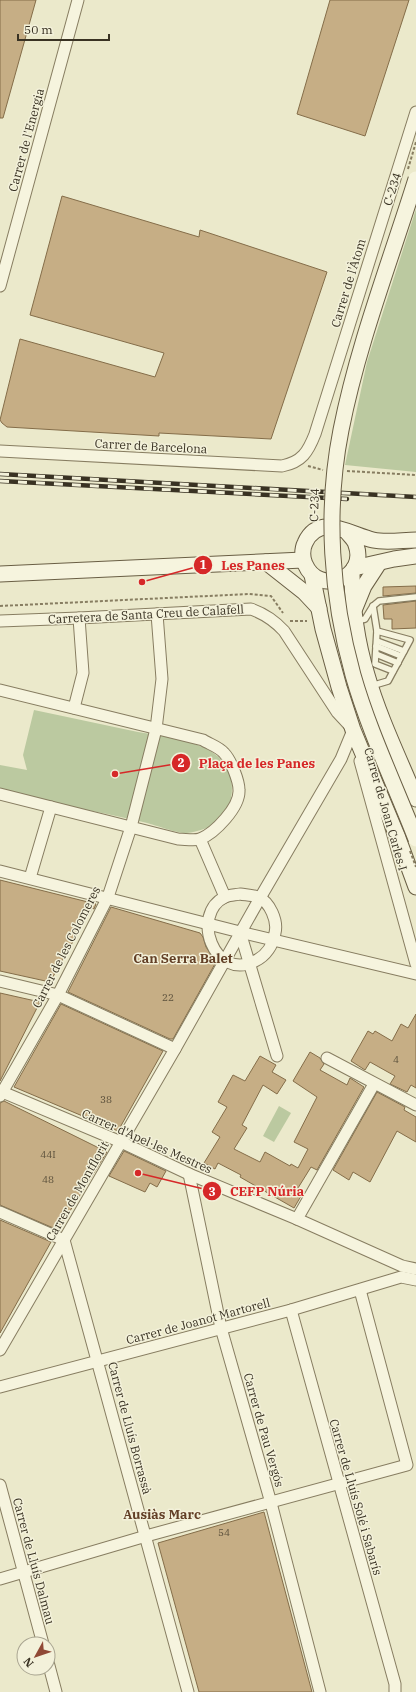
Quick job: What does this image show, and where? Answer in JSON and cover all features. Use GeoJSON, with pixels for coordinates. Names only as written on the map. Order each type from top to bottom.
{"type":"FeatureCollection","features":[{"type":"Feature","properties":{"kind":"street","name":"Carrer de l'Energia"},"geometry":{"type":"LineString","coordinates":[[0,286],[78,0]]}},
{"type":"Feature","properties":{"kind":"street","name":"Carrer de l'Àtom"},"geometry":{"type":"LineString","coordinates":[[299,459],[310,446],[315,434],[416,112]]}},
{"type":"Feature","properties":{"kind":"street","name":"C-234"},"geometry":{"type":"LineString","coordinates":[[411,175],[346,406],[336,457],[332,535],[336,595],[353,675],[412,843]]}},
{"type":"Feature","properties":{"kind":"street","name":"Carrer de Barcelona"},"geometry":{"type":"LineString","coordinates":[[0,451],[282,466],[292,464],[299,459]]}},
{"type":"Feature","properties":{"kind":"street"},"geometry":{"type":"LineString","coordinates":[[416,540],[375,540],[339,528],[326,527],[317,530],[310,535],[305,543],[303,551],[303,560],[312,575],[339,687],[353,730],[398,838],[416,887]]}},
{"type":"Feature","properties":{"kind":"street"},"geometry":{"type":"LineString","coordinates":[[348,532],[356,543],[358,552],[353,570],[352,590],[369,680],[416,799]]}},
{"type":"Feature","properties":{"kind":"street"},"geometry":{"type":"LineString","coordinates":[[312,575],[327,581],[337,581],[343,579],[353,570],[378,563],[416,556]]}},
{"type":"Feature","properties":{"kind":"street"},"geometry":{"type":"LineString","coordinates":[[0,574],[303,560]]}},
{"type":"Feature","properties":{"kind":"street"},"geometry":{"type":"LineString","coordinates":[[266,562],[304,592],[319,608]]}},
{"type":"Feature","properties":{"kind":"street"},"geometry":{"type":"LineString","coordinates":[[356,615],[364,586],[378,563]]}},
{"type":"Feature","properties":{"kind":"street","name":"Carretera de Santa Creu de Calafell"},"geometry":{"type":"LineString","coordinates":[[0,621],[251,609],[264,614],[276,622],[284,631],[337,712],[353,730]]}},
{"type":"Feature","properties":{"kind":"street","name":"Carrer de les Colomeres"},"geometry":{"type":"LineString","coordinates":[[1,1093],[58,995],[108,897],[131,827],[156,729],[162,679],[158,614]]}},
{"type":"Feature","properties":{"kind":"street"},"geometry":{"type":"LineString","coordinates":[[74,708],[83,673],[79,618]]}},
{"type":"Feature","properties":{"kind":"street"},"geometry":{"type":"LineString","coordinates":[[317,682],[330,688],[339,687],[363,679],[369,680]]}},
{"type":"Feature","properties":{"kind":"street"},"geometry":{"type":"LineString","coordinates":[[0,690],[203,740],[224,753],[236,774],[240,791],[234,808],[227,819],[200,839],[178,840],[0,794]]}},
{"type":"Feature","properties":{"kind":"street"},"geometry":{"type":"LineString","coordinates":[[260,898],[341,759],[353,730]]}},
{"type":"Feature","properties":{"kind":"street","name":"Carrer de Joan Carles I"},"geometry":{"type":"LineString","coordinates":[[353,730],[355,748],[416,964]]}},
{"type":"Feature","properties":{"kind":"street"},"geometry":{"type":"LineString","coordinates":[[30,878],[51,807]]}},
{"type":"Feature","properties":{"kind":"street"},"geometry":{"type":"LineString","coordinates":[[200,839],[225,897]]}},
{"type":"Feature","properties":{"kind":"street"},"geometry":{"type":"LineString","coordinates":[[0,870],[240,932],[416,974]]}},
{"type":"Feature","properties":{"kind":"street"},"geometry":{"type":"LineString","coordinates":[[240,894],[260,898],[271,910],[275,920],[276,930],[274,940],[265,954],[250,964],[233,964],[224,961],[211,944],[208,931],[210,914],[216,905],[225,897],[240,894]]}},
{"type":"Feature","properties":{"kind":"street","name":"Carrer de Montflorit"},"geometry":{"type":"LineString","coordinates":[[0,1350],[175,1049],[260,898]]}},
{"type":"Feature","properties":{"kind":"street"},"geometry":{"type":"LineString","coordinates":[[240,932],[277,1056]]}},
{"type":"Feature","properties":{"kind":"street"},"geometry":{"type":"LineString","coordinates":[[0,981],[58,995],[175,1049]]}},
{"type":"Feature","properties":{"kind":"street"},"geometry":{"type":"LineString","coordinates":[[327,1058],[416,1105]]}},
{"type":"Feature","properties":{"kind":"street"},"geometry":{"type":"LineString","coordinates":[[297,1220],[374,1084]]}},
{"type":"Feature","properties":{"kind":"street","name":"Carrer d'Apel·les Mestres"},"geometry":{"type":"LineString","coordinates":[[1,1093],[121,1142],[189,1174],[297,1220],[402,1272],[416,1269]]}},
{"type":"Feature","properties":{"kind":"street","name":"Carrer de Pau Vergós"},"geometry":{"type":"LineString","coordinates":[[189,1174],[221,1328],[271,1503],[320,1692]]}},
{"type":"Feature","properties":{"kind":"street"},"geometry":{"type":"LineString","coordinates":[[0,1212],[64,1240]]}},
{"type":"Feature","properties":{"kind":"street","name":"Carrer de Lluís Borrassà"},"geometry":{"type":"LineString","coordinates":[[64,1240],[188,1692]]}},
{"type":"Feature","properties":{"kind":"street","name":"Carrer de Joanot Martorell"},"geometry":{"type":"LineString","coordinates":[[0,1387],[291,1310],[360,1290],[402,1272],[416,1280]]}},
{"type":"Feature","properties":{"kind":"street"},"geometry":{"type":"LineString","coordinates":[[0,1579],[146,1536],[407,1465],[360,1290]]}},
{"type":"Feature","properties":{"kind":"street","name":"Carrer de Lluís Solé i Sabarís"},"geometry":{"type":"LineString","coordinates":[[291,1310],[395,1684],[395,1692]]}},
{"type":"Feature","properties":{"kind":"street","name":"Carrer de Lluís Dalmau"},"geometry":{"type":"LineString","coordinates":[[0,1485],[41,1636]]}},
{"type":"Feature","properties":{"kind":"street"},"geometry":{"type":"LineString","coordinates":[[52,1676],[56,1692]]}},
{"type":"Feature","properties":{"kind":"lane"},"geometry":{"type":"LineString","coordinates":[[356,615],[365,619],[373,606],[379,601],[416,598]]}},
{"type":"Feature","properties":{"kind":"lane"},"geometry":{"type":"LineString","coordinates":[[373,606],[377,630],[375,664],[393,671]]}},
{"type":"Feature","properties":{"kind":"lane"},"geometry":{"type":"LineString","coordinates":[[369,680],[388,681],[410,640],[377,630]]}},
{"type":"Feature","properties":{"kind":"lane"},"geometry":{"type":"LineString","coordinates":[[377,643],[403,654]]}},
{"type":"Feature","properties":{"kind":"lane"},"geometry":{"type":"LineString","coordinates":[[376,654],[398,663]]}},
{"type":"Feature","properties":{"kind":"path","name":"C-234"},"geometry":{"type":"LineString","coordinates":[[411,175],[416,142]]}},
{"type":"Feature","properties":{"kind":"path"},"geometry":{"type":"LineString","coordinates":[[299,459],[310,468],[326,470]]}},
{"type":"Feature","properties":{"kind":"path"},"geometry":{"type":"LineString","coordinates":[[341,471],[416,475]]}},
{"type":"Feature","properties":{"kind":"path","name":"Carretera de Santa Creu de Calafell"},"geometry":{"type":"LineString","coordinates":[[0,606],[248,594],[271,596]]}},
{"type":"Feature","properties":{"kind":"path"},"geometry":{"type":"LineString","coordinates":[[412,843],[416,867]]}},
{"type":"Feature","properties":{"kind":"green space"},"geometry":{"type":"Polygon","coordinates":[[[416,209],[416,472],[345,465],[367,362],[416,209]]]}},
{"type":"Feature","properties":{"kind":"green space"},"geometry":{"type":"Polygon","coordinates":[[[34,710],[179,739],[208,750],[223,761],[231,777],[231,795],[226,812],[217,822],[205,829],[183,833],[125,818],[0,792],[0,765],[27,770],[23,755],[34,710]]]}},
{"type":"Feature","properties":{"kind":"green space"},"geometry":{"type":"Polygon","coordinates":[[[279,1106],[291,1113],[274,1142],[263,1136],[279,1106]]]}},
{"type":"Feature","properties":{"kind":"building"},"geometry":{"type":"Polygon","coordinates":[[[0,0],[36,0],[3,118],[0,118],[0,0]]]}},
{"type":"Feature","properties":{"kind":"building"},"geometry":{"type":"Polygon","coordinates":[[[330,0],[409,0],[365,136],[297,114],[330,0]]]}},
{"type":"Feature","properties":{"kind":"building"},"geometry":{"type":"Polygon","coordinates":[[[62,196],[199,237],[200,230],[327,272],[271,439],[159,433],[159,436],[7,427],[2,423],[0,420],[20,339],[155,377],[164,353],[30,315],[62,196]]]}},
{"type":"Feature","properties":{"kind":"building"},"geometry":{"type":"Polygon","coordinates":[[[416,586],[416,593],[383,596],[383,587],[416,586]]]}},
{"type":"Feature","properties":{"kind":"building"},"geometry":{"type":"Polygon","coordinates":[[[416,601],[416,628],[392,629],[392,619],[384,619],[383,605],[416,601]]]}},
{"type":"Feature","properties":{"kind":"building"},"geometry":{"type":"Polygon","coordinates":[[[0,880],[96,904],[94,909],[92,908],[50,982],[0,971],[0,880]]]}},
{"type":"Feature","properties":{"kind":"building"},"geometry":{"type":"Polygon","coordinates":[[[111,907],[200,933],[206,947],[216,962],[173,1039],[170,1039],[68,992],[111,907]]]}},
{"type":"Feature","properties":{"kind":"building"},"geometry":{"type":"Polygon","coordinates":[[[0,993],[40,1002],[0,1081],[0,993]]]}},
{"type":"Feature","properties":{"kind":"building"},"geometry":{"type":"Polygon","coordinates":[[[61,1004],[163,1051],[118,1131],[14,1087],[61,1004]]]}},
{"type":"Feature","properties":{"kind":"building"},"geometry":{"type":"Polygon","coordinates":[[[416,1014],[416,1088],[411,1085],[407,1092],[390,1084],[395,1076],[370,1062],[365,1070],[351,1061],[368,1031],[373,1034],[375,1031],[392,1041],[401,1024],[408,1028],[416,1014]]]}},
{"type":"Feature","properties":{"kind":"building"},"geometry":{"type":"Polygon","coordinates":[[[310,1052],[320,1058],[324,1064],[320,1070],[347,1085],[350,1078],[364,1087],[317,1170],[311,1167],[298,1188],[304,1191],[294,1208],[240,1177],[241,1175],[218,1163],[215,1169],[204,1163],[220,1137],[212,1132],[227,1107],[218,1102],[233,1075],[245,1081],[260,1056],[276,1065],[272,1072],[286,1080],[277,1094],[263,1085],[242,1125],[247,1128],[234,1149],[260,1162],[265,1152],[290,1166],[291,1164],[298,1168],[308,1149],[294,1142],[317,1097],[293,1081],[310,1052]]]}},
{"type":"Feature","properties":{"kind":"building"},"geometry":{"type":"Polygon","coordinates":[[[377,1092],[405,1107],[404,1110],[416,1117],[416,1142],[397,1131],[370,1182],[353,1172],[349,1180],[333,1170],[377,1092]]]}},
{"type":"Feature","properties":{"kind":"building"},"geometry":{"type":"Polygon","coordinates":[[[4,1101],[107,1152],[58,1230],[0,1205],[0,1103],[4,1101]]]}},
{"type":"Feature","properties":{"kind":"building"},"geometry":{"type":"Polygon","coordinates":[[[124,1151],[166,1171],[157,1187],[150,1183],[145,1192],[109,1176],[124,1151]]]}},
{"type":"Feature","properties":{"kind":"building"},"geometry":{"type":"Polygon","coordinates":[[[0,1220],[51,1242],[0,1333],[0,1220]]]}},
{"type":"Feature","properties":{"kind":"building"},"geometry":{"type":"Polygon","coordinates":[[[264,1512],[312,1692],[199,1692],[158,1543],[264,1512]]]}},
{"type":"Feature","properties":{"kind":"railway"},"geometry":{"type":"LineString","coordinates":[[0,474],[416,497]]}},
{"type":"Feature","properties":{"kind":"railway"},"geometry":{"type":"LineString","coordinates":[[0,481],[347,499]]}},
{"type":"Feature","properties":{"kind":"place","name":"Les Panes"},"geometry":{"type":"Point","coordinates":[142,582]}},
{"type":"Feature","properties":{"kind":"place","name":"Plaça de les Panes"},"geometry":{"type":"Point","coordinates":[115,774]}},
{"type":"Feature","properties":{"kind":"place","name":"CEFP Núria"},"geometry":{"type":"Point","coordinates":[138,1173]}},
{"type":"Feature","properties":{"kind":"district","name":"Can Serra Balet"},"geometry":{"type":"Point","coordinates":[183,958]}},
{"type":"Feature","properties":{"kind":"district","name":"Ausiàs Marc"},"geometry":{"type":"Point","coordinates":[162,1514]}}]}
